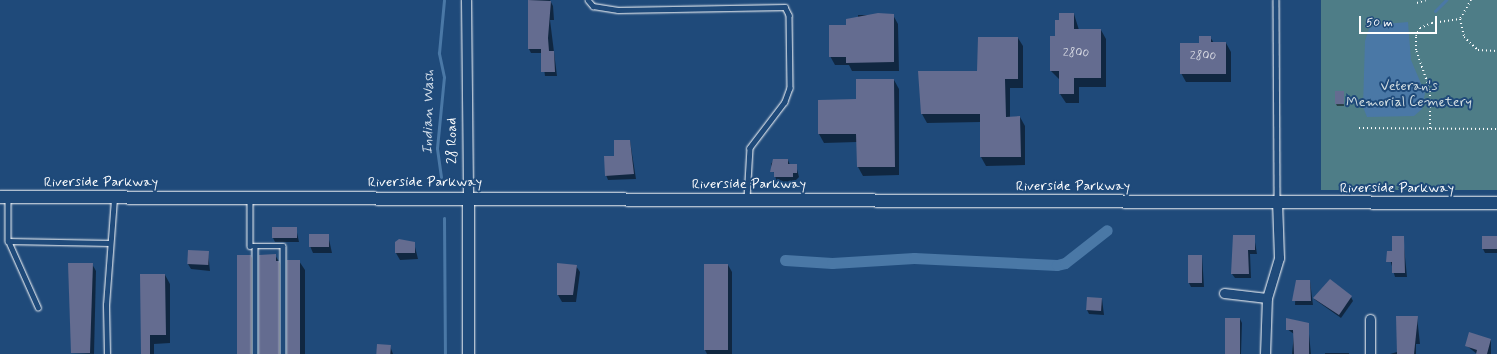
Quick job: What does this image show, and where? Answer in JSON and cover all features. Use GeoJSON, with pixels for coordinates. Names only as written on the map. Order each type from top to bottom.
{"type":"FeatureCollection","features":[{"type":"Feature","properties":{"kind":"main road","name":"Riverside Parkway"},"geometry":{"type":"LineString","coordinates":[[4,197],[468,197],[1497,203]]}},
{"type":"Feature","properties":{"kind":"street","name":"28 Road"},"geometry":{"type":"LineString","coordinates":[[466,0],[468,354]]}},
{"type":"Feature","properties":{"kind":"street"},"geometry":{"type":"LineString","coordinates":[[1265,354],[1267,298],[1279,258],[1277,202]]}},
{"type":"Feature","properties":{"kind":"street"},"geometry":{"type":"LineString","coordinates":[[1224,293],[1267,298]]}},
{"type":"Feature","properties":{"kind":"street"},"geometry":{"type":"LineString","coordinates":[[1370,319],[1370,354]]}},
{"type":"Feature","properties":{"kind":"lane"},"geometry":{"type":"LineString","coordinates":[[588,0],[593,6],[618,10],[785,7],[790,15],[790,88],[785,102],[750,148],[747,199]]}},
{"type":"Feature","properties":{"kind":"lane"},"geometry":{"type":"LineString","coordinates":[[1276,0],[1277,202]]}},
{"type":"Feature","properties":{"kind":"lane"},"geometry":{"type":"LineString","coordinates":[[4,197],[8,241],[38,308]]}},
{"type":"Feature","properties":{"kind":"lane"},"geometry":{"type":"LineString","coordinates":[[107,354],[110,243],[114,197]]}},
{"type":"Feature","properties":{"kind":"lane"},"geometry":{"type":"LineString","coordinates":[[250,197],[250,246],[283,246],[283,354]]}},
{"type":"Feature","properties":{"kind":"lane"},"geometry":{"type":"LineString","coordinates":[[8,241],[110,243]]}},
{"type":"Feature","properties":{"kind":"lane"},"geometry":{"type":"LineString","coordinates":[[255,246],[255,354]]}},
{"type":"Feature","properties":{"kind":"path"},"geometry":{"type":"LineString","coordinates":[[1417,3],[1426,0]]}},
{"type":"Feature","properties":{"kind":"path"},"geometry":{"type":"LineString","coordinates":[[1471,0],[1460,19],[1461,28],[1470,44],[1487,52],[1497,52]]}},
{"type":"Feature","properties":{"kind":"path"},"geometry":{"type":"LineString","coordinates":[[1430,128],[1430,90],[1416,50],[1416,36],[1420,28],[1432,23],[1460,19]]}},
{"type":"Feature","properties":{"kind":"path"},"geometry":{"type":"LineString","coordinates":[[1359,128],[1497,129]]}},
{"type":"Feature","properties":{"kind":"green space","name":"Veteran's Memorial Cemetery"},"geometry":{"type":"Polygon","coordinates":[[[1321,0],[1497,0],[1497,190],[1321,190],[1321,0]]]}},
{"type":"Feature","properties":{"kind":"water"},"geometry":{"type":"Polygon","coordinates":[[[1408,22],[1411,60],[1425,93],[1422,109],[1414,116],[1367,117],[1363,107],[1365,41],[1369,29],[1374,25],[1408,22]]]}},
{"type":"Feature","properties":{"kind":"building"},"geometry":{"type":"Polygon","coordinates":[[[528,0],[551,1],[548,38],[549,51],[554,51],[555,72],[541,72],[541,49],[528,49],[528,0]]]}},
{"type":"Feature","properties":{"kind":"building"},"geometry":{"type":"Polygon","coordinates":[[[878,13],[894,14],[894,62],[846,63],[846,57],[829,57],[829,25],[846,25],[846,19],[878,13]]]}},
{"type":"Feature","properties":{"kind":"building"},"geometry":{"type":"Polygon","coordinates":[[[1059,13],[1074,13],[1074,29],[1101,29],[1101,78],[1074,78],[1074,94],[1059,94],[1059,71],[1050,71],[1050,36],[1055,36],[1055,20],[1059,20],[1059,13]]]}},
{"type":"Feature","properties":{"kind":"building"},"geometry":{"type":"Polygon","coordinates":[[[1199,36],[1211,36],[1211,42],[1226,42],[1226,74],[1180,74],[1180,43],[1199,43],[1199,36]]]}},
{"type":"Feature","properties":{"kind":"building"},"geometry":{"type":"Polygon","coordinates":[[[978,37],[1018,37],[1018,79],[1005,79],[1006,117],[1020,116],[1021,157],[980,157],[980,114],[921,114],[918,71],[977,71],[978,37]]]}},
{"type":"Feature","properties":{"kind":"building"},"geometry":{"type":"Polygon","coordinates":[[[856,79],[894,79],[895,167],[857,167],[856,134],[818,134],[818,100],[856,99],[856,79]]]}},
{"type":"Feature","properties":{"kind":"building"},"geometry":{"type":"Polygon","coordinates":[[[1335,91],[1344,91],[1344,104],[1335,104],[1335,91]]]}},
{"type":"Feature","properties":{"kind":"building"},"geometry":{"type":"Polygon","coordinates":[[[614,140],[630,140],[634,174],[605,176],[604,156],[614,156],[614,140]]]}},
{"type":"Feature","properties":{"kind":"building"},"geometry":{"type":"Polygon","coordinates":[[[773,159],[788,159],[788,164],[797,164],[797,173],[793,173],[793,177],[774,177],[774,172],[770,172],[773,159]]]}},
{"type":"Feature","properties":{"kind":"building"},"geometry":{"type":"Polygon","coordinates":[[[272,227],[297,227],[297,238],[272,238],[272,227]]]}},
{"type":"Feature","properties":{"kind":"building"},"geometry":{"type":"Polygon","coordinates":[[[309,234],[329,234],[329,247],[309,247],[309,234]]]}},
{"type":"Feature","properties":{"kind":"building"},"geometry":{"type":"Polygon","coordinates":[[[1233,235],[1255,235],[1255,250],[1248,250],[1249,274],[1231,274],[1233,235]]]}},
{"type":"Feature","properties":{"kind":"building"},"geometry":{"type":"Polygon","coordinates":[[[1392,236],[1404,236],[1405,273],[1392,273],[1392,262],[1386,262],[1387,251],[1392,251],[1392,236]]]}},
{"type":"Feature","properties":{"kind":"building"},"geometry":{"type":"Polygon","coordinates":[[[1482,236],[1497,236],[1497,249],[1482,249],[1482,236]]]}},
{"type":"Feature","properties":{"kind":"building"},"geometry":{"type":"Polygon","coordinates":[[[399,239],[415,242],[415,253],[395,253],[395,242],[399,239]]]}},
{"type":"Feature","properties":{"kind":"building"},"geometry":{"type":"Polygon","coordinates":[[[188,250],[209,251],[208,265],[187,264],[188,250]]]}},
{"type":"Feature","properties":{"kind":"building"},"geometry":{"type":"Polygon","coordinates":[[[276,254],[276,261],[279,261],[279,354],[259,354],[259,255],[276,254]]]}},
{"type":"Feature","properties":{"kind":"building"},"geometry":{"type":"Polygon","coordinates":[[[237,255],[251,255],[251,354],[237,354],[237,255]]]}},
{"type":"Feature","properties":{"kind":"building"},"geometry":{"type":"Polygon","coordinates":[[[1188,255],[1202,255],[1202,283],[1188,283],[1188,255]]]}},
{"type":"Feature","properties":{"kind":"building"},"geometry":{"type":"Polygon","coordinates":[[[287,260],[300,260],[300,354],[287,354],[287,260]]]}},
{"type":"Feature","properties":{"kind":"building"},"geometry":{"type":"Polygon","coordinates":[[[68,263],[93,263],[90,353],[71,353],[68,263]]]}},
{"type":"Feature","properties":{"kind":"building"},"geometry":{"type":"Polygon","coordinates":[[[557,263],[577,265],[573,295],[557,295],[557,263]]]}},
{"type":"Feature","properties":{"kind":"building"},"geometry":{"type":"Polygon","coordinates":[[[704,264],[728,264],[728,350],[704,350],[704,264]]]}},
{"type":"Feature","properties":{"kind":"building"},"geometry":{"type":"Polygon","coordinates":[[[140,274],[165,274],[166,335],[150,335],[150,354],[141,354],[140,274]]]}},
{"type":"Feature","properties":{"kind":"building"},"geometry":{"type":"Polygon","coordinates":[[[1330,279],[1352,296],[1339,315],[1313,298],[1330,279]]]}},
{"type":"Feature","properties":{"kind":"building"},"geometry":{"type":"Polygon","coordinates":[[[1296,280],[1310,280],[1311,301],[1292,301],[1296,280]]]}},
{"type":"Feature","properties":{"kind":"building"},"geometry":{"type":"Polygon","coordinates":[[[1087,297],[1102,298],[1101,311],[1086,310],[1087,297]]]}},
{"type":"Feature","properties":{"kind":"building"},"geometry":{"type":"Polygon","coordinates":[[[1396,316],[1418,316],[1414,354],[1397,354],[1396,316]]]}},
{"type":"Feature","properties":{"kind":"building"},"geometry":{"type":"Polygon","coordinates":[[[1225,318],[1240,318],[1240,354],[1225,354],[1225,318]]]}},
{"type":"Feature","properties":{"kind":"building"},"geometry":{"type":"Polygon","coordinates":[[[1286,318],[1309,323],[1309,354],[1294,354],[1293,330],[1286,330],[1286,318]]]}},
{"type":"Feature","properties":{"kind":"building"},"geometry":{"type":"Polygon","coordinates":[[[1469,332],[1491,339],[1487,354],[1476,354],[1477,350],[1465,346],[1469,332]]]}},
{"type":"Feature","properties":{"kind":"building"},"geometry":{"type":"Polygon","coordinates":[[[377,344],[391,345],[390,354],[376,354],[377,344]]]}},
{"type":"Feature","properties":{"kind":"waterway","name":"Indian Wash"},"geometry":{"type":"LineString","coordinates":[[441,177],[437,148],[444,77],[439,53],[444,0]]}},
{"type":"Feature","properties":{"kind":"waterway"},"geometry":{"type":"LineString","coordinates":[[1435,11],[1446,0]]}},
{"type":"Feature","properties":{"kind":"waterway","name":"Indian Wash"},"geometry":{"type":"LineString","coordinates":[[444,218],[445,354]]}},
{"type":"Feature","properties":{"kind":"waterway"},"geometry":{"type":"LineString","coordinates":[[785,260],[832,263],[914,258],[1057,265],[1065,263],[1107,230]]}}]}
